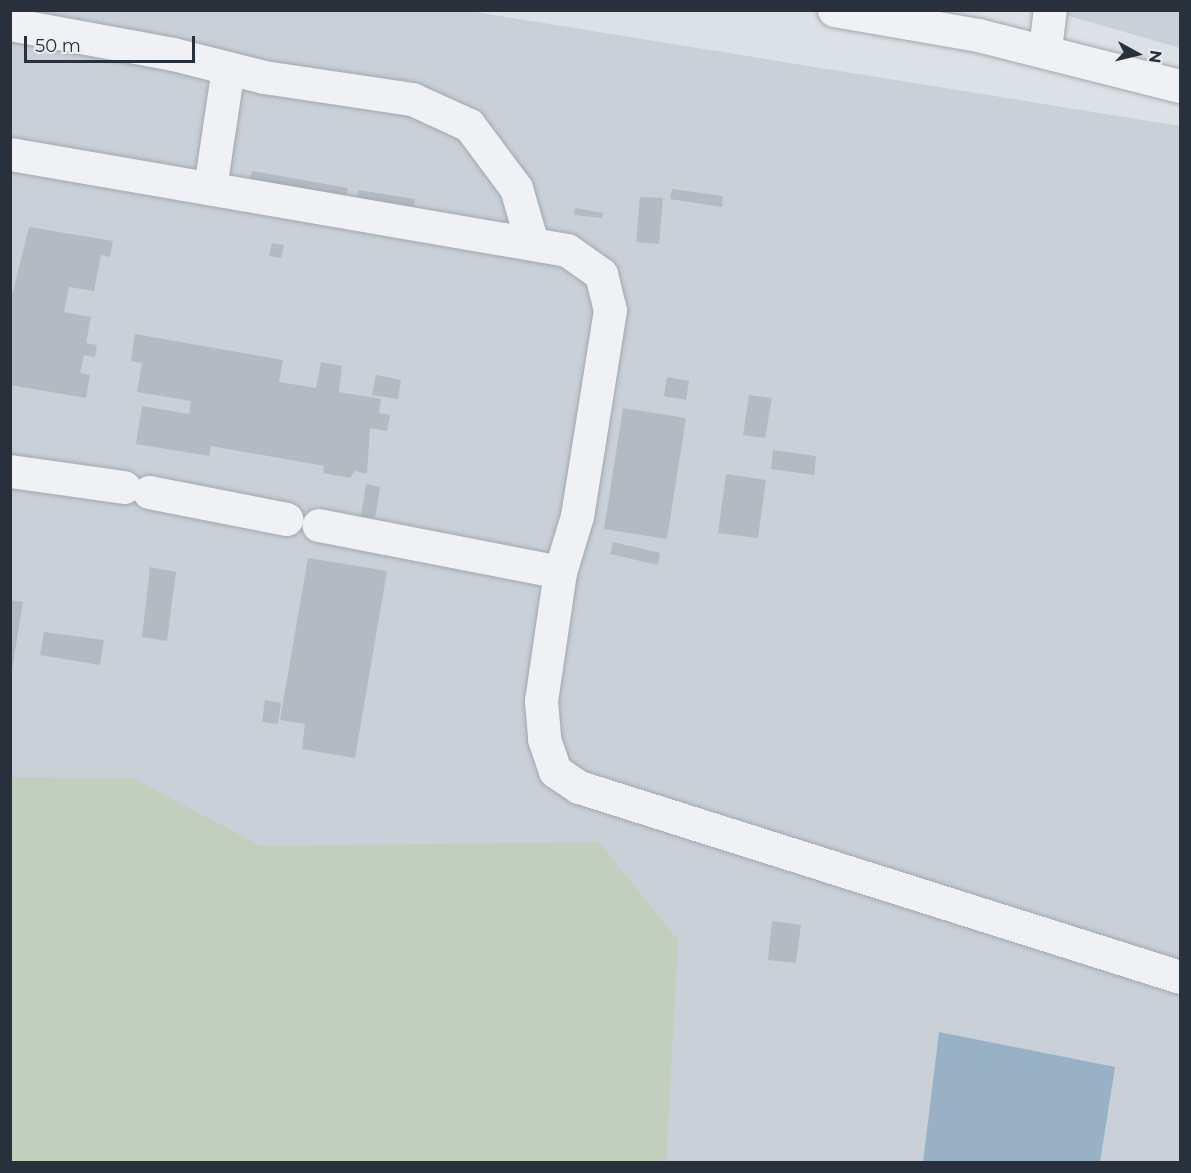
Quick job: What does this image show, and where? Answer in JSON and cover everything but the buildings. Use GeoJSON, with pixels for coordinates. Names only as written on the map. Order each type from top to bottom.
{"type":"FeatureCollection","features":[{"type":"Feature","properties":{"kind":"street"},"geometry":{"type":"LineString","coordinates":[[834,10],[936,19],[1180,86]]}},
{"type":"Feature","properties":{"kind":"street"},"geometry":{"type":"LineString","coordinates":[[1045,49],[1050,10]]}},
{"type":"Feature","properties":{"kind":"street"},"geometry":{"type":"LineString","coordinates":[[10,24],[228,68],[412,99],[469,125],[516,188],[532,243]]}},
{"type":"Feature","properties":{"kind":"street"},"geometry":{"type":"LineString","coordinates":[[210,188],[228,68]]}},
{"type":"Feature","properties":{"kind":"street"},"geometry":{"type":"LineString","coordinates":[[10,154],[567,249],[601,274],[610,310],[577,516],[560,572],[541,701],[544,739],[555,771],[579,787],[1180,977]]}},
{"type":"Feature","properties":{"kind":"street"},"geometry":{"type":"LineString","coordinates":[[10,471],[136,489],[286,519]]}},
{"type":"Feature","properties":{"kind":"street"},"geometry":{"type":"LineString","coordinates":[[319,525],[560,572]]}},
{"type":"Feature","properties":{"kind":"shaded area"},"geometry":{"type":"Polygon","coordinates":[[[10,11],[469,11],[1180,126],[1180,1162],[11,1162],[10,11]]]}},
{"type":"Feature","properties":{"kind":"shaded area"},"geometry":{"type":"Polygon","coordinates":[[[1051,11],[1180,11],[1180,48],[1090,22],[1051,11]]]}},
{"type":"Feature","properties":{"kind":"green space"},"geometry":{"type":"Polygon","coordinates":[[[11,777],[133,778],[261,846],[599,842],[678,940],[666,1162],[11,1162],[11,777]]]}},
{"type":"Feature","properties":{"kind":"water"},"geometry":{"type":"Polygon","coordinates":[[[939,1032],[1115,1067],[1100,1162],[923,1162],[939,1032]]]}}]}
